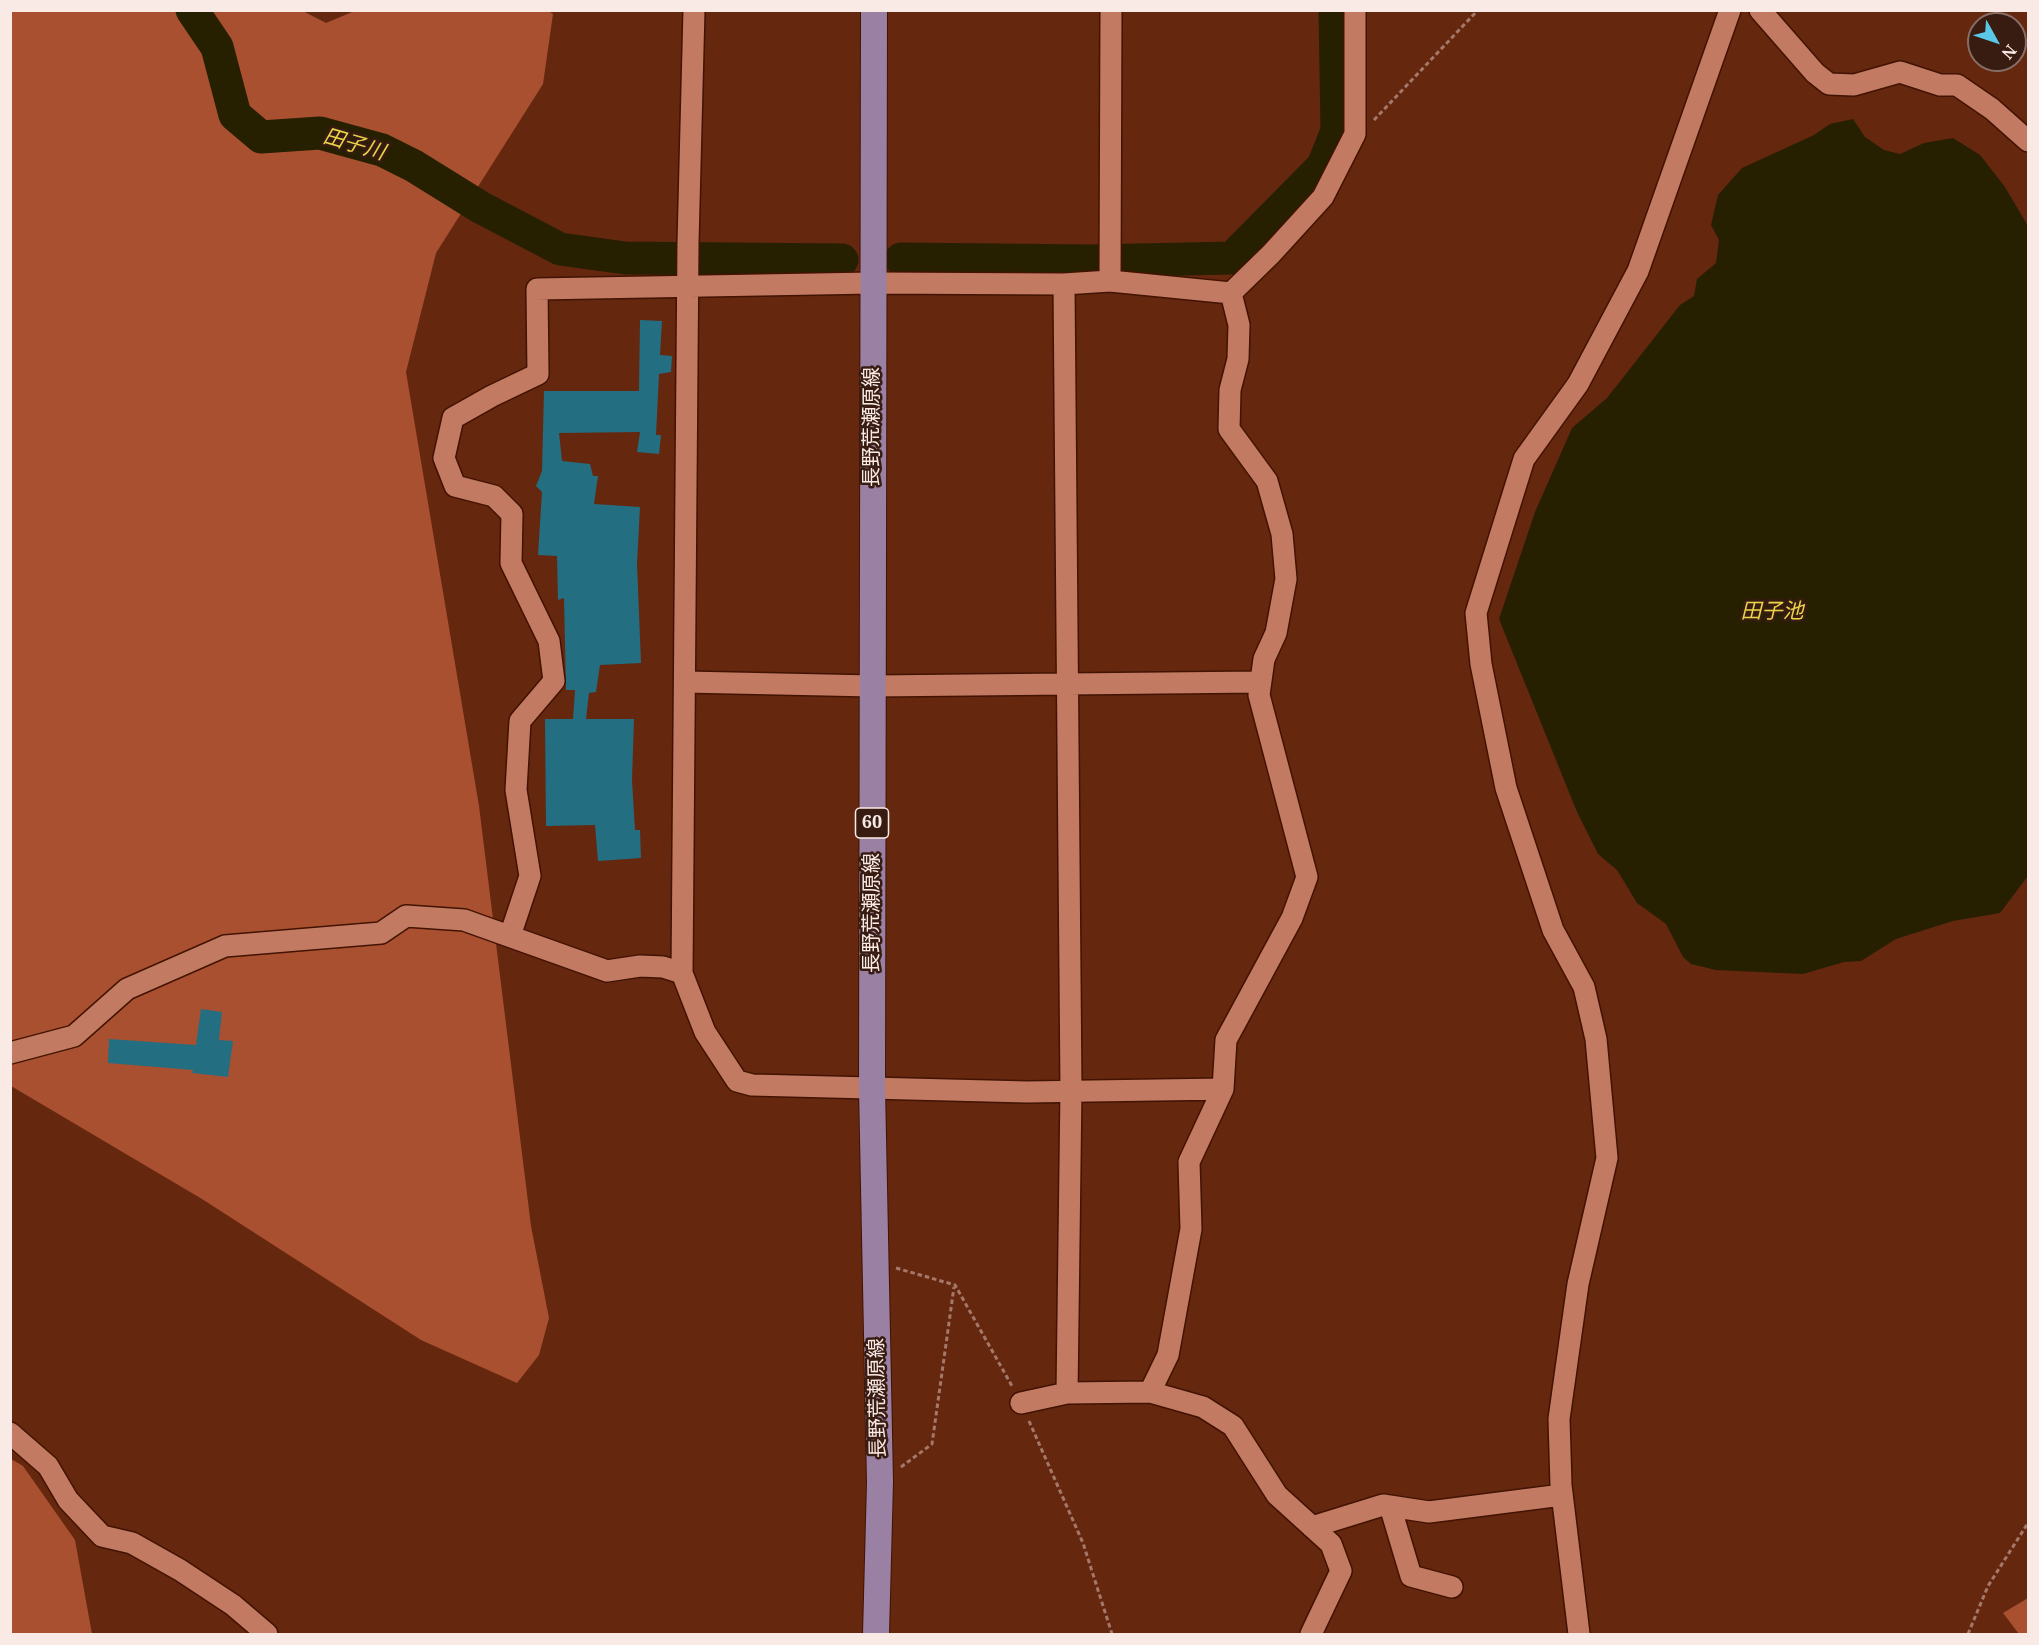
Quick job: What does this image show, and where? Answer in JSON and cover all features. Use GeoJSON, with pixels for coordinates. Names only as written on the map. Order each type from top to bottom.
{"type":"FeatureCollection","features":[{"type":"Feature","properties":{"kind":"main road","name":"長野荒瀬原線"},"geometry":{"type":"LineString","coordinates":[[874,10],[872,1088],[879,1482],[876,1635]]}},
{"type":"Feature","properties":{"kind":"street"},"geometry":{"type":"LineString","coordinates":[[694,10],[688,243],[682,973],[705,1032],[736,1081],[752,1085],[1027,1092],[1071,1089],[1223,1089]]}},
{"type":"Feature","properties":{"kind":"street"},"geometry":{"type":"LineString","coordinates":[[1110,276],[1111,10]]}},
{"type":"Feature","properties":{"kind":"street"},"geometry":{"type":"LineString","coordinates":[[1230,293],[1271,254],[1323,197],[1355,134],[1355,10]]}},
{"type":"Feature","properties":{"kind":"street"},"geometry":{"type":"LineString","coordinates":[[1579,1635],[1562,1495],[1559,1419],[1578,1284],[1606,1158],[1596,1039],[1584,987],[1553,930],[1506,788],[1481,663],[1476,613],[1524,459],[1578,384],[1638,271],[1730,10]]}},
{"type":"Feature","properties":{"kind":"street"},"geometry":{"type":"LineString","coordinates":[[1760,10],[1829,84],[1854,85],[1900,72],[1940,85],[1957,85],[1992,109],[2028,141]]}},
{"type":"Feature","properties":{"kind":"street"},"geometry":{"type":"LineString","coordinates":[[510,936],[530,876],[516,790],[520,721],[554,681],[549,641],[511,563],[512,514],[494,496],[456,486],[444,459],[453,418],[538,374],[537,289],[688,280],[1064,284],[1110,276],[1230,293]]}},
{"type":"Feature","properties":{"kind":"street"},"geometry":{"type":"LineString","coordinates":[[1064,284],[1071,1089],[1067,1393]]}},
{"type":"Feature","properties":{"kind":"street"},"geometry":{"type":"LineString","coordinates":[[1150,1392],[1168,1355],[1191,1229],[1189,1162],[1223,1089],[1226,1040],[1292,918],[1307,877],[1259,695],[1264,658],[1276,633],[1286,579],[1281,534],[1267,481],[1229,429],[1230,390],[1238,359],[1239,325],[1230,293]]}},
{"type":"Feature","properties":{"kind":"street"},"geometry":{"type":"LineString","coordinates":[[685,682],[873,686],[1260,682]]}},
{"type":"Feature","properties":{"kind":"street"},"geometry":{"type":"LineString","coordinates":[[10,1053],[74,1036],[127,989],[225,946],[381,933],[406,916],[464,920],[607,971],[651,966],[682,973]]}},
{"type":"Feature","properties":{"kind":"street"},"geometry":{"type":"LineString","coordinates":[[1021,1403],[1067,1393],[1150,1392],[1203,1407],[1233,1426],[1278,1495],[1331,1544],[1341,1571],[1311,1635]]}},
{"type":"Feature","properties":{"kind":"street"},"geometry":{"type":"LineString","coordinates":[[10,1433],[48,1466],[68,1500],[102,1536],[132,1543],[180,1569],[233,1605],[267,1635]]}},
{"type":"Feature","properties":{"kind":"street"},"geometry":{"type":"LineString","coordinates":[[1312,1527],[1383,1505],[1429,1512],[1562,1495]]}},
{"type":"Feature","properties":{"kind":"street"},"geometry":{"type":"LineString","coordinates":[[1390,1506],[1411,1576],[1452,1587]]}},
{"type":"Feature","properties":{"kind":"path"},"geometry":{"type":"LineString","coordinates":[[1355,134],[1384,112],[1478,10]]}},
{"type":"Feature","properties":{"kind":"path"},"geometry":{"type":"LineString","coordinates":[[879,1482],[932,1444],[955,1285]]}},
{"type":"Feature","properties":{"kind":"path"},"geometry":{"type":"LineString","coordinates":[[1968,1635],[1988,1586],[2028,1523]]}},
{"type":"Feature","properties":{"kind":"shaded area"},"geometry":{"type":"Polygon","coordinates":[[[301,10],[326,23],[357,10],[547,10],[553,14],[543,84],[436,253],[406,372],[479,806],[531,1226],[549,1318],[539,1355],[517,1383],[421,1340],[202,1199],[11,1086],[10,11],[301,10]]]}},
{"type":"Feature","properties":{"kind":"shaded area"},"geometry":{"type":"Polygon","coordinates":[[[11,1459],[23,1466],[75,1540],[92,1634],[11,1634],[11,1459]]]}},
{"type":"Feature","properties":{"kind":"shaded area"},"geometry":{"type":"Polygon","coordinates":[[[2028,1598],[2028,1634],[2019,1634],[2003,1613],[2028,1598]]]}},
{"type":"Feature","properties":{"kind":"water","name":"田子池"},"geometry":{"type":"Polygon","coordinates":[[[1853,119],[1865,137],[1884,150],[1900,154],[1924,143],[1953,138],[1980,155],[2005,187],[2028,226],[2028,876],[2000,913],[1953,921],[1896,939],[1861,961],[1844,962],[1803,974],[1716,970],[1691,964],[1683,957],[1666,924],[1637,903],[1617,870],[1598,854],[1577,812],[1499,619],[1535,512],[1572,428],[1607,398],[1680,305],[1694,296],[1697,279],[1716,263],[1719,240],[1711,225],[1718,195],[1742,168],[1814,135],[1830,124],[1853,119]]]}},
{"type":"Feature","properties":{"kind":"building"},"geometry":{"type":"Polygon","coordinates":[[[640,320],[662,321],[660,355],[672,356],[671,372],[659,374],[656,435],[661,435],[659,454],[637,452],[640,432],[559,433],[562,461],[590,464],[593,476],[598,476],[594,504],[640,507],[637,564],[641,663],[600,665],[596,692],[589,693],[586,719],[634,719],[632,780],[635,830],[640,830],[641,858],[598,861],[595,825],[546,826],[545,719],[573,719],[575,690],[566,690],[564,598],[558,600],[557,556],[538,555],[542,492],[536,486],[542,471],[544,391],[639,391],[640,320]]]}},
{"type":"Feature","properties":{"kind":"building"},"geometry":{"type":"Polygon","coordinates":[[[201,1009],[222,1012],[219,1040],[233,1041],[228,1077],[192,1073],[193,1070],[108,1063],[109,1039],[196,1045],[201,1009]]]}},
{"type":"Feature","properties":{"kind":"waterway","name":"田子川"},"geometry":{"type":"LineString","coordinates":[[192,10],[217,47],[235,115],[261,137],[320,133],[382,150],[414,166],[480,207],[560,249],[625,258],[842,260]]}},
{"type":"Feature","properties":{"kind":"waterway"},"geometry":{"type":"LineString","coordinates":[[901,259],[1092,261],[1232,258],[1323,166],[1337,131],[1335,10]]}}]}
